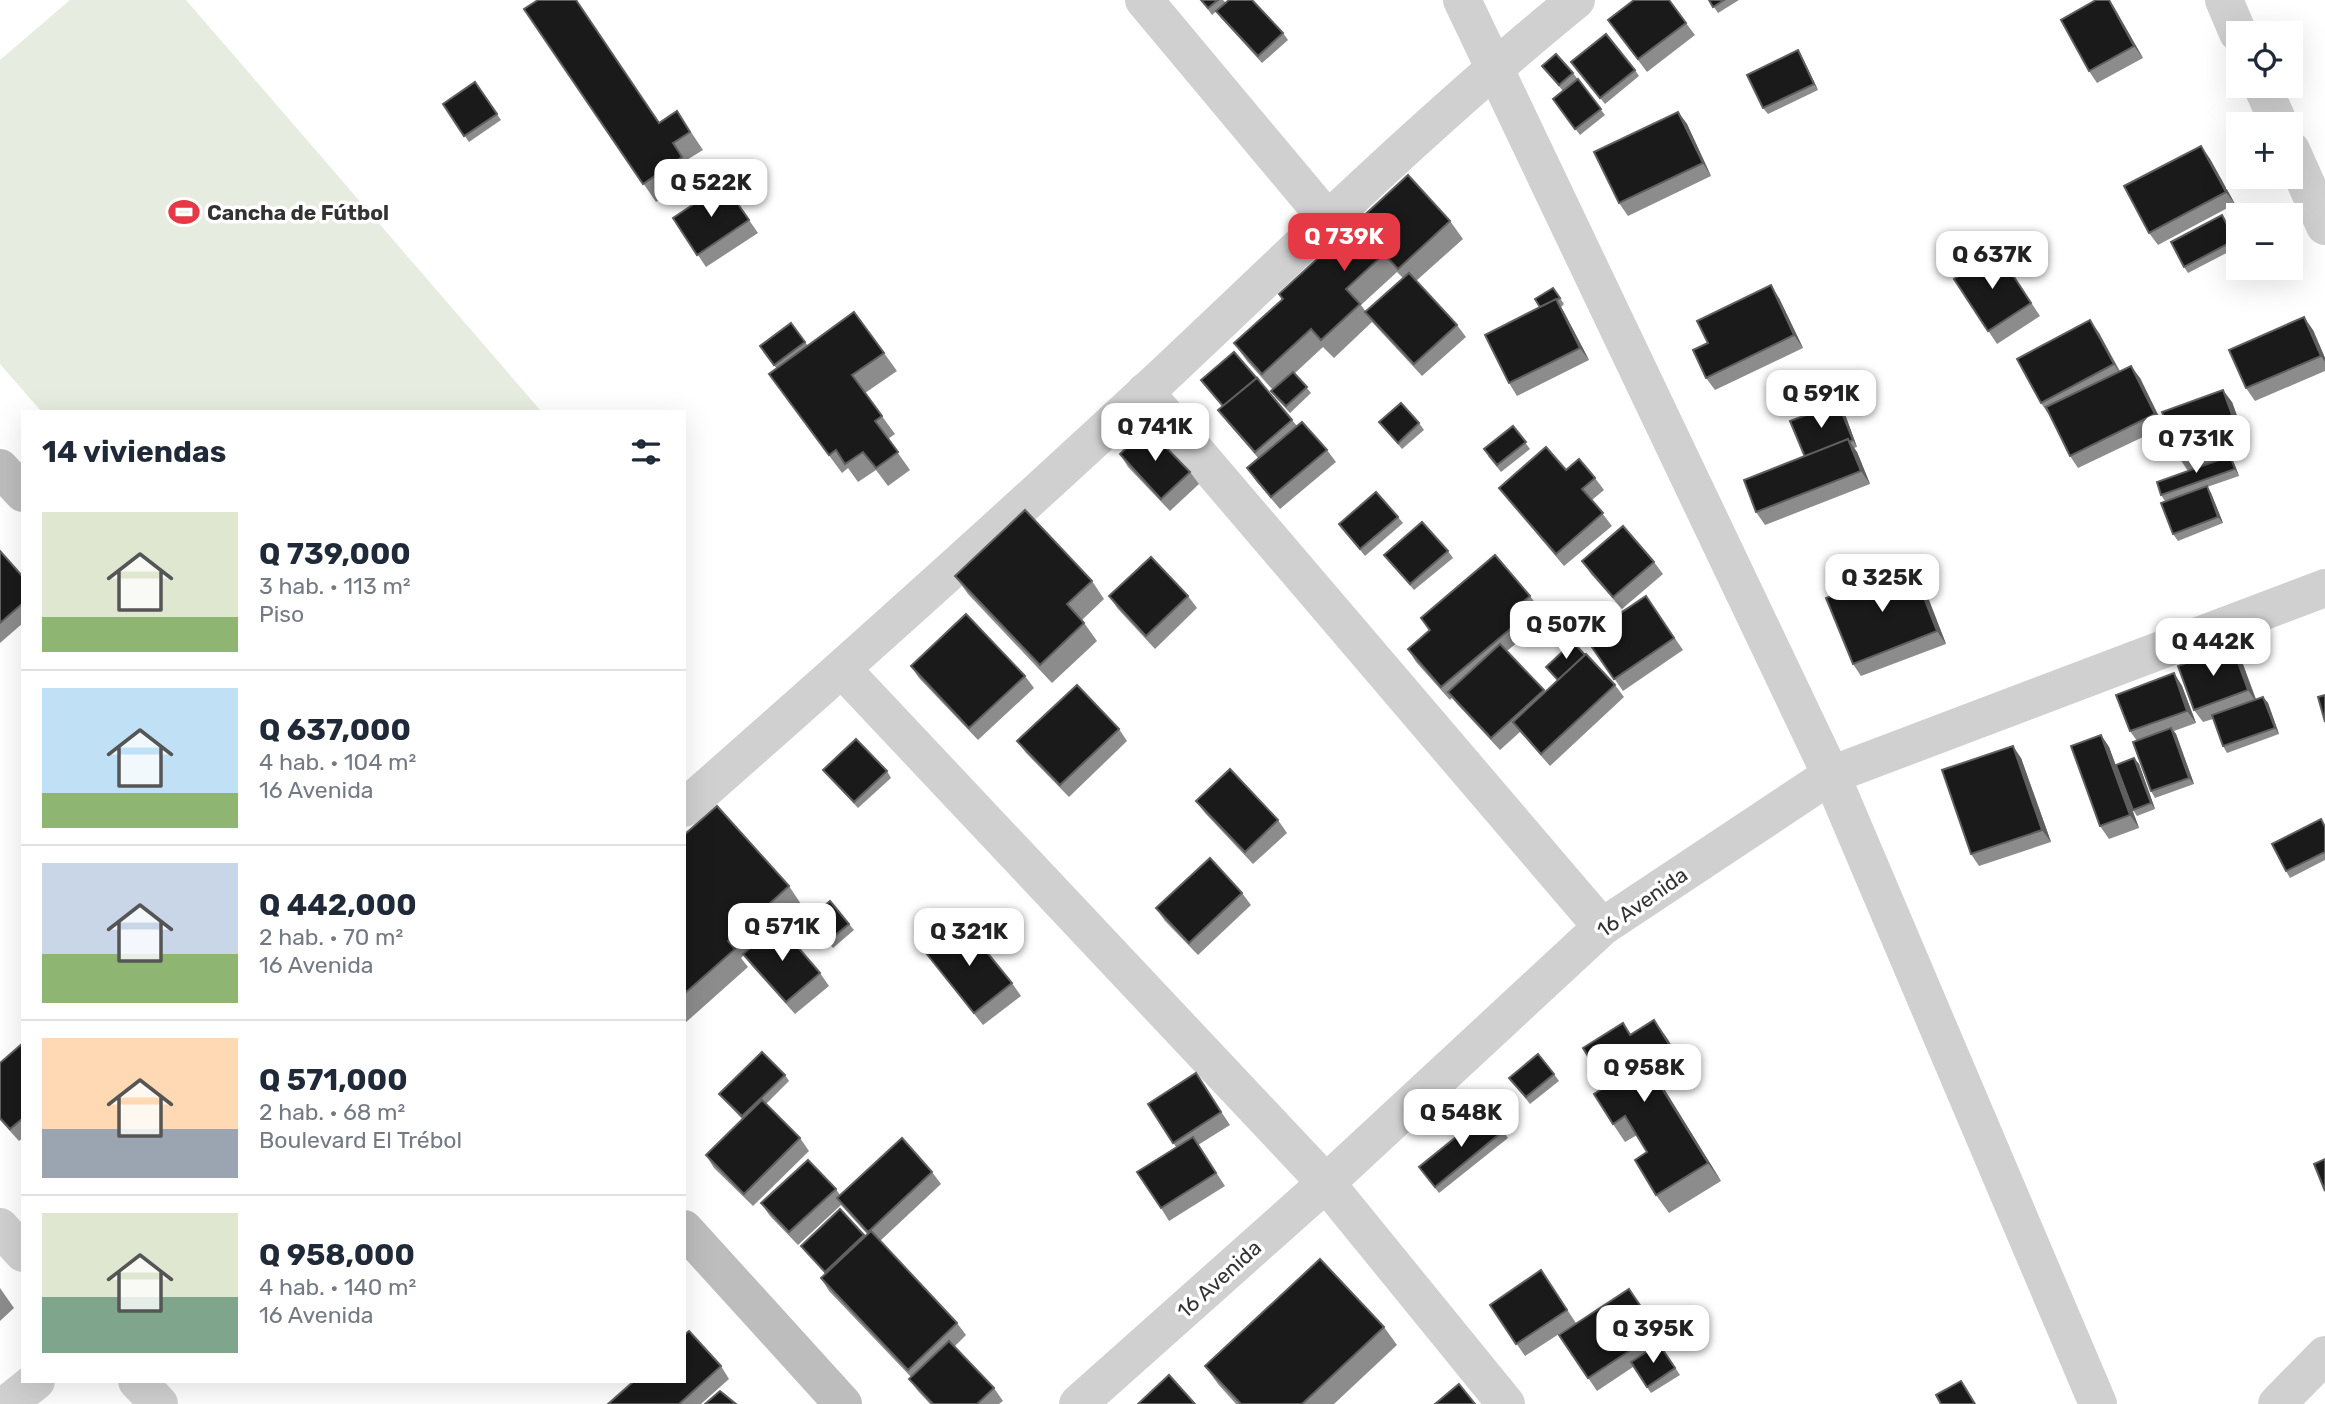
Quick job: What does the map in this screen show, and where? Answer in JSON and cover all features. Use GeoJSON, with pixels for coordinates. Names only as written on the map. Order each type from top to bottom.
{"type":"FeatureCollection","features":[{"type":"Feature","properties":{"kind":"main road"},"geometry":{"type":"LineString","coordinates":[[0,468],[21,491]]}},
{"type":"Feature","properties":{"kind":"main road"},"geometry":{"type":"LineString","coordinates":[[686,1231],[843,1404]]}},
{"type":"Feature","properties":{"kind":"street"},"geometry":{"type":"LineString","coordinates":[[1144,0],[1328,220]]}},
{"type":"Feature","properties":{"kind":"street"},"geometry":{"type":"LineString","coordinates":[[1462,0],[1831,775],[2098,1404]]}},
{"type":"Feature","properties":{"kind":"street"},"geometry":{"type":"LineString","coordinates":[[686,805],[842,669],[1145,392],[1493,67],[1576,0]]}},
{"type":"Feature","properties":{"kind":"street"},"geometry":{"type":"LineString","coordinates":[[2224,0],[2233,21]]}},
{"type":"Feature","properties":{"kind":"street"},"geometry":{"type":"LineString","coordinates":[[2303,151],[2325,226]]}},
{"type":"Feature","properties":{"kind":"street"},"geometry":{"type":"LineString","coordinates":[[1145,392],[1602,927]]}},
{"type":"Feature","properties":{"kind":"street","name":"16 Avenida"},"geometry":{"type":"LineString","coordinates":[[1078,1404],[1326,1184],[1602,927],[1831,775],[2325,588]]}},
{"type":"Feature","properties":{"kind":"street"},"geometry":{"type":"LineString","coordinates":[[842,669],[1326,1184],[1506,1404]]}},
{"type":"Feature","properties":{"kind":"street"},"geometry":{"type":"LineString","coordinates":[[0,1227],[21,1251]]}},
{"type":"Feature","properties":{"kind":"street"},"geometry":{"type":"LineString","coordinates":[[2277,1404],[2325,1354]]}},
{"type":"Feature","properties":{"kind":"street"},"geometry":{"type":"LineString","coordinates":[[7,1404],[33,1383]]}},
{"type":"Feature","properties":{"kind":"street"},"geometry":{"type":"LineString","coordinates":[[139,1383],[159,1404]]}},
{"type":"Feature","properties":{"kind":"shaded area","name":"Cancha de Fútbol"},"geometry":{"type":"Polygon","coordinates":[[[70,0],[186,0],[540,410],[40,410],[0,364],[0,60],[70,0]]]}},
{"type":"Feature","properties":{"kind":"building"},"geometry":{"type":"Polygon","coordinates":[[[538,0],[576,0],[659,123],[677,111],[690,132],[673,143],[682,157],[643,184],[524,9],[538,0]]]}},
{"type":"Feature","properties":{"kind":"building"},"geometry":{"type":"Polygon","coordinates":[[[1201,0],[1218,0],[1208,8],[1201,0]]]}},
{"type":"Feature","properties":{"kind":"building"},"geometry":{"type":"Polygon","coordinates":[[[1229,0],[1252,0],[1283,33],[1258,56],[1216,11],[1229,0]]]}},
{"type":"Feature","properties":{"kind":"building"},"geometry":{"type":"Polygon","coordinates":[[[1634,0],[1669,0],[1686,23],[1638,59],[1608,20],[1634,0]]]}},
{"type":"Feature","properties":{"kind":"building"},"geometry":{"type":"Polygon","coordinates":[[[1709,0],[1724,0],[1713,7],[1709,0]]]}},
{"type":"Feature","properties":{"kind":"building"},"geometry":{"type":"Polygon","coordinates":[[[2096,0],[2109,0],[2134,46],[2089,71],[2061,20],[2096,0]]]}},
{"type":"Feature","properties":{"kind":"building"},"geometry":{"type":"Polygon","coordinates":[[[1606,34],[1635,70],[1600,98],[1571,62],[1606,34]]]}},
{"type":"Feature","properties":{"kind":"building"},"geometry":{"type":"Polygon","coordinates":[[[1798,50],[1814,84],[1763,108],[1747,75],[1798,50]]]}},
{"type":"Feature","properties":{"kind":"building"},"geometry":{"type":"Polygon","coordinates":[[[1556,54],[1573,73],[1559,85],[1542,66],[1556,54]]]}},
{"type":"Feature","properties":{"kind":"building"},"geometry":{"type":"Polygon","coordinates":[[[1578,79],[1601,109],[1575,129],[1553,99],[1578,79]]]}},
{"type":"Feature","properties":{"kind":"building"},"geometry":{"type":"Polygon","coordinates":[[[475,82],[497,114],[464,136],[443,104],[475,82]]]}},
{"type":"Feature","properties":{"kind":"building"},"geometry":{"type":"Polygon","coordinates":[[[1678,112],[1703,163],[1619,203],[1594,152],[1678,112]]]}},
{"type":"Feature","properties":{"kind":"building"},"geometry":{"type":"Polygon","coordinates":[[[2201,146],[2226,192],[2149,233],[2124,186],[2201,146]]]}},
{"type":"Feature","properties":{"kind":"building"},"geometry":{"type":"Polygon","coordinates":[[[1408,175],[1450,221],[1398,269],[1384,254],[1346,289],[1360,304],[1321,340],[1311,329],[1262,374],[1234,343],[1283,299],[1279,294],[1408,175]]]}},
{"type":"Feature","properties":{"kind":"building"},"geometry":{"type":"Polygon","coordinates":[[[724,184],[749,220],[697,255],[673,218],[724,184]]]}},
{"type":"Feature","properties":{"kind":"building"},"geometry":{"type":"Polygon","coordinates":[[[2222,215],[2226,223],[2226,245],[2184,267],[2171,242],[2222,215]]]}},
{"type":"Feature","properties":{"kind":"building"},"geometry":{"type":"Polygon","coordinates":[[[1997,251],[2031,303],[1988,331],[1954,279],[1997,251]]]}},
{"type":"Feature","properties":{"kind":"building"},"geometry":{"type":"Polygon","coordinates":[[[1409,273],[1457,325],[1414,364],[1365,312],[1409,273]]]}},
{"type":"Feature","properties":{"kind":"building"},"geometry":{"type":"Polygon","coordinates":[[[1771,285],[1794,335],[1706,378],[1693,350],[1708,343],[1697,321],[1771,285]]]}},
{"type":"Feature","properties":{"kind":"building"},"geometry":{"type":"Polygon","coordinates":[[[1553,288],[1560,298],[1540,307],[1535,299],[1553,288]]]}},
{"type":"Feature","properties":{"kind":"building"},"geometry":{"type":"Polygon","coordinates":[[[1556,299],[1580,348],[1509,383],[1485,335],[1556,299]]]}},
{"type":"Feature","properties":{"kind":"building"},"geometry":{"type":"Polygon","coordinates":[[[854,312],[884,353],[852,375],[882,416],[875,421],[898,452],[876,468],[863,452],[845,464],[836,450],[829,455],[769,374],[854,312]]]}},
{"type":"Feature","properties":{"kind":"building"},"geometry":{"type":"Polygon","coordinates":[[[2304,317],[2321,356],[2246,388],[2229,350],[2304,317]]]}},
{"type":"Feature","properties":{"kind":"building"},"geometry":{"type":"Polygon","coordinates":[[[2090,320],[2114,364],[2041,403],[2017,359],[2090,320]]]}},
{"type":"Feature","properties":{"kind":"building"},"geometry":{"type":"Polygon","coordinates":[[[791,323],[805,342],[774,365],[760,346],[791,323]]]}},
{"type":"Feature","properties":{"kind":"building"},"geometry":{"type":"Polygon","coordinates":[[[1234,352],[1257,378],[1223,406],[1201,380],[1234,352]]]}},
{"type":"Feature","properties":{"kind":"building"},"geometry":{"type":"Polygon","coordinates":[[[2131,366],[2155,414],[2070,456],[2046,407],[2131,366]]]}},
{"type":"Feature","properties":{"kind":"building"},"geometry":{"type":"Polygon","coordinates":[[[1293,372],[1307,387],[1286,406],[1271,391],[1293,372]]]}},
{"type":"Feature","properties":{"kind":"building"},"geometry":{"type":"Polygon","coordinates":[[[1257,378],[1292,420],[1255,452],[1218,410],[1257,378]]]}},
{"type":"Feature","properties":{"kind":"building"},"geometry":{"type":"Polygon","coordinates":[[[2223,390],[2240,437],[2180,459],[2162,412],[2223,390]]]}},
{"type":"Feature","properties":{"kind":"building"},"geometry":{"type":"Polygon","coordinates":[[[1401,403],[1419,423],[1398,443],[1379,422],[1401,403]]]}},
{"type":"Feature","properties":{"kind":"building"},"geometry":{"type":"Polygon","coordinates":[[[1838,403],[1853,440],[1849,442],[1848,439],[1805,457],[1790,421],[1838,403]]]}},
{"type":"Feature","properties":{"kind":"building"},"geometry":{"type":"Polygon","coordinates":[[[1302,422],[1327,450],[1271,497],[1247,468],[1302,422]]]}},
{"type":"Feature","properties":{"kind":"building"},"geometry":{"type":"Polygon","coordinates":[[[1513,426],[1526,442],[1497,465],[1484,449],[1513,426]]]}},
{"type":"Feature","properties":{"kind":"building"},"geometry":{"type":"Polygon","coordinates":[[[1147,428],[1190,472],[1161,499],[1120,454],[1147,428]]]}},
{"type":"Feature","properties":{"kind":"building"},"geometry":{"type":"Polygon","coordinates":[[[1848,439],[1861,471],[1756,512],[1744,480],[1848,439]]]}},
{"type":"Feature","properties":{"kind":"building"},"geometry":{"type":"Polygon","coordinates":[[[1546,447],[1566,470],[1579,459],[1595,478],[1582,489],[1603,513],[1556,554],[1499,488],[1546,447]]]}},
{"type":"Feature","properties":{"kind":"building"},"geometry":{"type":"Polygon","coordinates":[[[2230,456],[2235,469],[2161,495],[2157,482],[2230,456]]]}},
{"type":"Feature","properties":{"kind":"building"},"geometry":{"type":"Polygon","coordinates":[[[2207,486],[2218,517],[2173,534],[2161,503],[2207,486]]]}},
{"type":"Feature","properties":{"kind":"building"},"geometry":{"type":"Polygon","coordinates":[[[1376,492],[1398,517],[1360,549],[1339,524],[1376,492]]]}},
{"type":"Feature","properties":{"kind":"building"},"geometry":{"type":"Polygon","coordinates":[[[1025,510],[1092,581],[1067,604],[1084,623],[1040,665],[955,576],[1025,510]]]}},
{"type":"Feature","properties":{"kind":"building"},"geometry":{"type":"Polygon","coordinates":[[[1422,522],[1448,551],[1410,584],[1384,555],[1422,522]]]}},
{"type":"Feature","properties":{"kind":"building"},"geometry":{"type":"Polygon","coordinates":[[[1623,526],[1654,562],[1613,597],[1582,561],[1623,526]]]}},
{"type":"Feature","properties":{"kind":"building"},"geometry":{"type":"Polygon","coordinates":[[[0,551],[21,575],[21,605],[0,623],[0,551]]]}},
{"type":"Feature","properties":{"kind":"building"},"geometry":{"type":"Polygon","coordinates":[[[1495,555],[1530,596],[1513,610],[1521,620],[1441,687],[1408,649],[1430,630],[1421,618],[1495,555]]]}},
{"type":"Feature","properties":{"kind":"building"},"geometry":{"type":"Polygon","coordinates":[[[1151,557],[1188,596],[1146,636],[1109,596],[1151,557]]]}},
{"type":"Feature","properties":{"kind":"building"},"geometry":{"type":"Polygon","coordinates":[[[1911,565],[1937,631],[1853,664],[1826,598],[1911,565]]]}},
{"type":"Feature","properties":{"kind":"building"},"geometry":{"type":"Polygon","coordinates":[[[1646,596],[1674,638],[1614,679],[1585,637],[1646,596]]]}},
{"type":"Feature","properties":{"kind":"building"},"geometry":{"type":"Polygon","coordinates":[[[966,614],[1025,676],[969,728],[911,666],[966,614]]]}},
{"type":"Feature","properties":{"kind":"building"},"geometry":{"type":"Polygon","coordinates":[[[1573,642],[1585,655],[1558,680],[1546,667],[1573,642]]]}},
{"type":"Feature","properties":{"kind":"building"},"geometry":{"type":"Polygon","coordinates":[[[1500,644],[1544,690],[1491,738],[1448,692],[1500,644]]]}},
{"type":"Feature","properties":{"kind":"building"},"geometry":{"type":"Polygon","coordinates":[[[2232,646],[2248,690],[2194,710],[2178,666],[2232,646]]]}},
{"type":"Feature","properties":{"kind":"building"},"geometry":{"type":"Polygon","coordinates":[[[1586,654],[1615,685],[1541,754],[1513,722],[1586,654]]]}},
{"type":"Feature","properties":{"kind":"building"},"geometry":{"type":"Polygon","coordinates":[[[2174,673],[2187,711],[2130,731],[2116,695],[2174,673]]]}},
{"type":"Feature","properties":{"kind":"building"},"geometry":{"type":"Polygon","coordinates":[[[1077,685],[1119,729],[1060,785],[1017,741],[1077,685]]]}},
{"type":"Feature","properties":{"kind":"building"},"geometry":{"type":"Polygon","coordinates":[[[2325,695],[2325,722],[2318,697],[2325,695]]]}},
{"type":"Feature","properties":{"kind":"building"},"geometry":{"type":"Polygon","coordinates":[[[2263,697],[2275,728],[2223,746],[2212,715],[2263,697]]]}},
{"type":"Feature","properties":{"kind":"building"},"geometry":{"type":"Polygon","coordinates":[[[2171,728],[2189,778],[2151,791],[2133,742],[2171,728]]]}},
{"type":"Feature","properties":{"kind":"building"},"geometry":{"type":"Polygon","coordinates":[[[2101,735],[2130,815],[2100,826],[2071,746],[2101,735]]]}},
{"type":"Feature","properties":{"kind":"building"},"geometry":{"type":"Polygon","coordinates":[[[856,739],[887,771],[854,802],[823,770],[856,739]]]}},
{"type":"Feature","properties":{"kind":"building"},"geometry":{"type":"Polygon","coordinates":[[[2013,746],[2042,830],[1971,854],[1942,770],[2013,746]]]}},
{"type":"Feature","properties":{"kind":"building"},"geometry":{"type":"Polygon","coordinates":[[[2134,758],[2151,803],[2133,810],[2116,765],[2134,758]]]}},
{"type":"Feature","properties":{"kind":"building"},"geometry":{"type":"Polygon","coordinates":[[[1230,769],[1278,820],[1245,852],[1196,801],[1230,769]]]}},
{"type":"Feature","properties":{"kind":"building"},"geometry":{"type":"Polygon","coordinates":[[[717,806],[789,886],[728,941],[735,949],[686,992],[686,833],[717,806]]]}},
{"type":"Feature","properties":{"kind":"building"},"geometry":{"type":"Polygon","coordinates":[[[2321,819],[2325,827],[2325,852],[2286,871],[2272,844],[2321,819]]]}},
{"type":"Feature","properties":{"kind":"building"},"geometry":{"type":"Polygon","coordinates":[[[1210,858],[1242,893],[1189,943],[1156,908],[1210,858]]]}},
{"type":"Feature","properties":{"kind":"building"},"geometry":{"type":"Polygon","coordinates":[[[830,901],[849,924],[828,941],[809,919],[830,901]]]}},
{"type":"Feature","properties":{"kind":"building"},"geometry":{"type":"Polygon","coordinates":[[[963,923],[1012,983],[974,1013],[926,953],[963,923]]]}},
{"type":"Feature","properties":{"kind":"building"},"geometry":{"type":"Polygon","coordinates":[[[778,924],[820,973],[786,1002],[743,954],[778,924]]]}},
{"type":"Feature","properties":{"kind":"building"},"geometry":{"type":"Polygon","coordinates":[[[1654,1020],[1670,1046],[1645,1061],[1708,1163],[1656,1195],[1635,1160],[1647,1152],[1625,1116],[1613,1124],[1594,1094],[1606,1086],[1583,1048],[1623,1023],[1630,1035],[1654,1020]]]}},
{"type":"Feature","properties":{"kind":"building"},"geometry":{"type":"Polygon","coordinates":[[[21,1045],[21,1120],[10,1129],[0,1118],[0,1063],[21,1045]]]}},
{"type":"Feature","properties":{"kind":"building"},"geometry":{"type":"Polygon","coordinates":[[[762,1052],[785,1075],[742,1116],[719,1094],[762,1052]]]}},
{"type":"Feature","properties":{"kind":"building"},"geometry":{"type":"Polygon","coordinates":[[[1538,1054],[1554,1074],[1526,1097],[1509,1078],[1538,1054]]]}},
{"type":"Feature","properties":{"kind":"building"},"geometry":{"type":"Polygon","coordinates":[[[1196,1073],[1221,1112],[1173,1143],[1148,1104],[1196,1073]]]}},
{"type":"Feature","properties":{"kind":"building"},"geometry":{"type":"Polygon","coordinates":[[[762,1100],[800,1138],[744,1194],[706,1155],[762,1100]]]}},
{"type":"Feature","properties":{"kind":"building"},"geometry":{"type":"Polygon","coordinates":[[[1487,1112],[1503,1131],[1435,1187],[1419,1167],[1487,1112]]]}},
{"type":"Feature","properties":{"kind":"building"},"geometry":{"type":"Polygon","coordinates":[[[1193,1137],[1216,1173],[1161,1208],[1137,1172],[1193,1137]]]}},
{"type":"Feature","properties":{"kind":"building"},"geometry":{"type":"Polygon","coordinates":[[[902,1138],[932,1172],[868,1232],[837,1198],[902,1138]]]}},
{"type":"Feature","properties":{"kind":"building"},"geometry":{"type":"Polygon","coordinates":[[[2325,1159],[2325,1191],[2314,1164],[2325,1159]]]}},
{"type":"Feature","properties":{"kind":"building"},"geometry":{"type":"Polygon","coordinates":[[[808,1160],[836,1189],[789,1232],[761,1203],[808,1160]]]}},
{"type":"Feature","properties":{"kind":"building"},"geometry":{"type":"Polygon","coordinates":[[[840,1209],[864,1235],[825,1272],[801,1246],[840,1209]]]}},
{"type":"Feature","properties":{"kind":"building"},"geometry":{"type":"Polygon","coordinates":[[[871,1231],[957,1323],[908,1370],[821,1278],[871,1231]]]}},
{"type":"Feature","properties":{"kind":"building"},"geometry":{"type":"Polygon","coordinates":[[[1320,1259],[1384,1327],[1302,1404],[1241,1404],[1205,1366],[1320,1259]]]}},
{"type":"Feature","properties":{"kind":"building"},"geometry":{"type":"Polygon","coordinates":[[[1541,1270],[1567,1310],[1516,1344],[1490,1305],[1541,1270]]]}},
{"type":"Feature","properties":{"kind":"building"},"geometry":{"type":"Polygon","coordinates":[[[1629,1289],[1658,1332],[1588,1378],[1559,1335],[1629,1289]]]}},
{"type":"Feature","properties":{"kind":"building"},"geometry":{"type":"Polygon","coordinates":[[[689,1331],[721,1366],[679,1404],[608,1404],[632,1383],[686,1383],[686,1333],[689,1331]]]}},
{"type":"Feature","properties":{"kind":"building"},"geometry":{"type":"Polygon","coordinates":[[[949,1341],[994,1388],[977,1404],[933,1404],[909,1379],[949,1341]]]}},
{"type":"Feature","properties":{"kind":"building"},"geometry":{"type":"Polygon","coordinates":[[[1659,1344],[1675,1368],[1647,1387],[1631,1362],[1659,1344]]]}},
{"type":"Feature","properties":{"kind":"building"},"geometry":{"type":"Polygon","coordinates":[[[1169,1375],[1195,1404],[1138,1404],[1169,1375]]]}},
{"type":"Feature","properties":{"kind":"building"},"geometry":{"type":"Polygon","coordinates":[[[1961,1381],[1975,1404],[1941,1404],[1936,1395],[1961,1381]]]}},
{"type":"Feature","properties":{"kind":"building"},"geometry":{"type":"Polygon","coordinates":[[[1459,1384],[1475,1404],[1435,1404],[1459,1384]]]}},
{"type":"Feature","properties":{"kind":"building"},"geometry":{"type":"Polygon","coordinates":[[[720,1391],[736,1404],[705,1404],[720,1391]]]}},
{"type":"Feature","properties":{"kind":"place","name":"Cancha de Fútbol"},"geometry":{"type":"Point","coordinates":[184,212]}}]}
